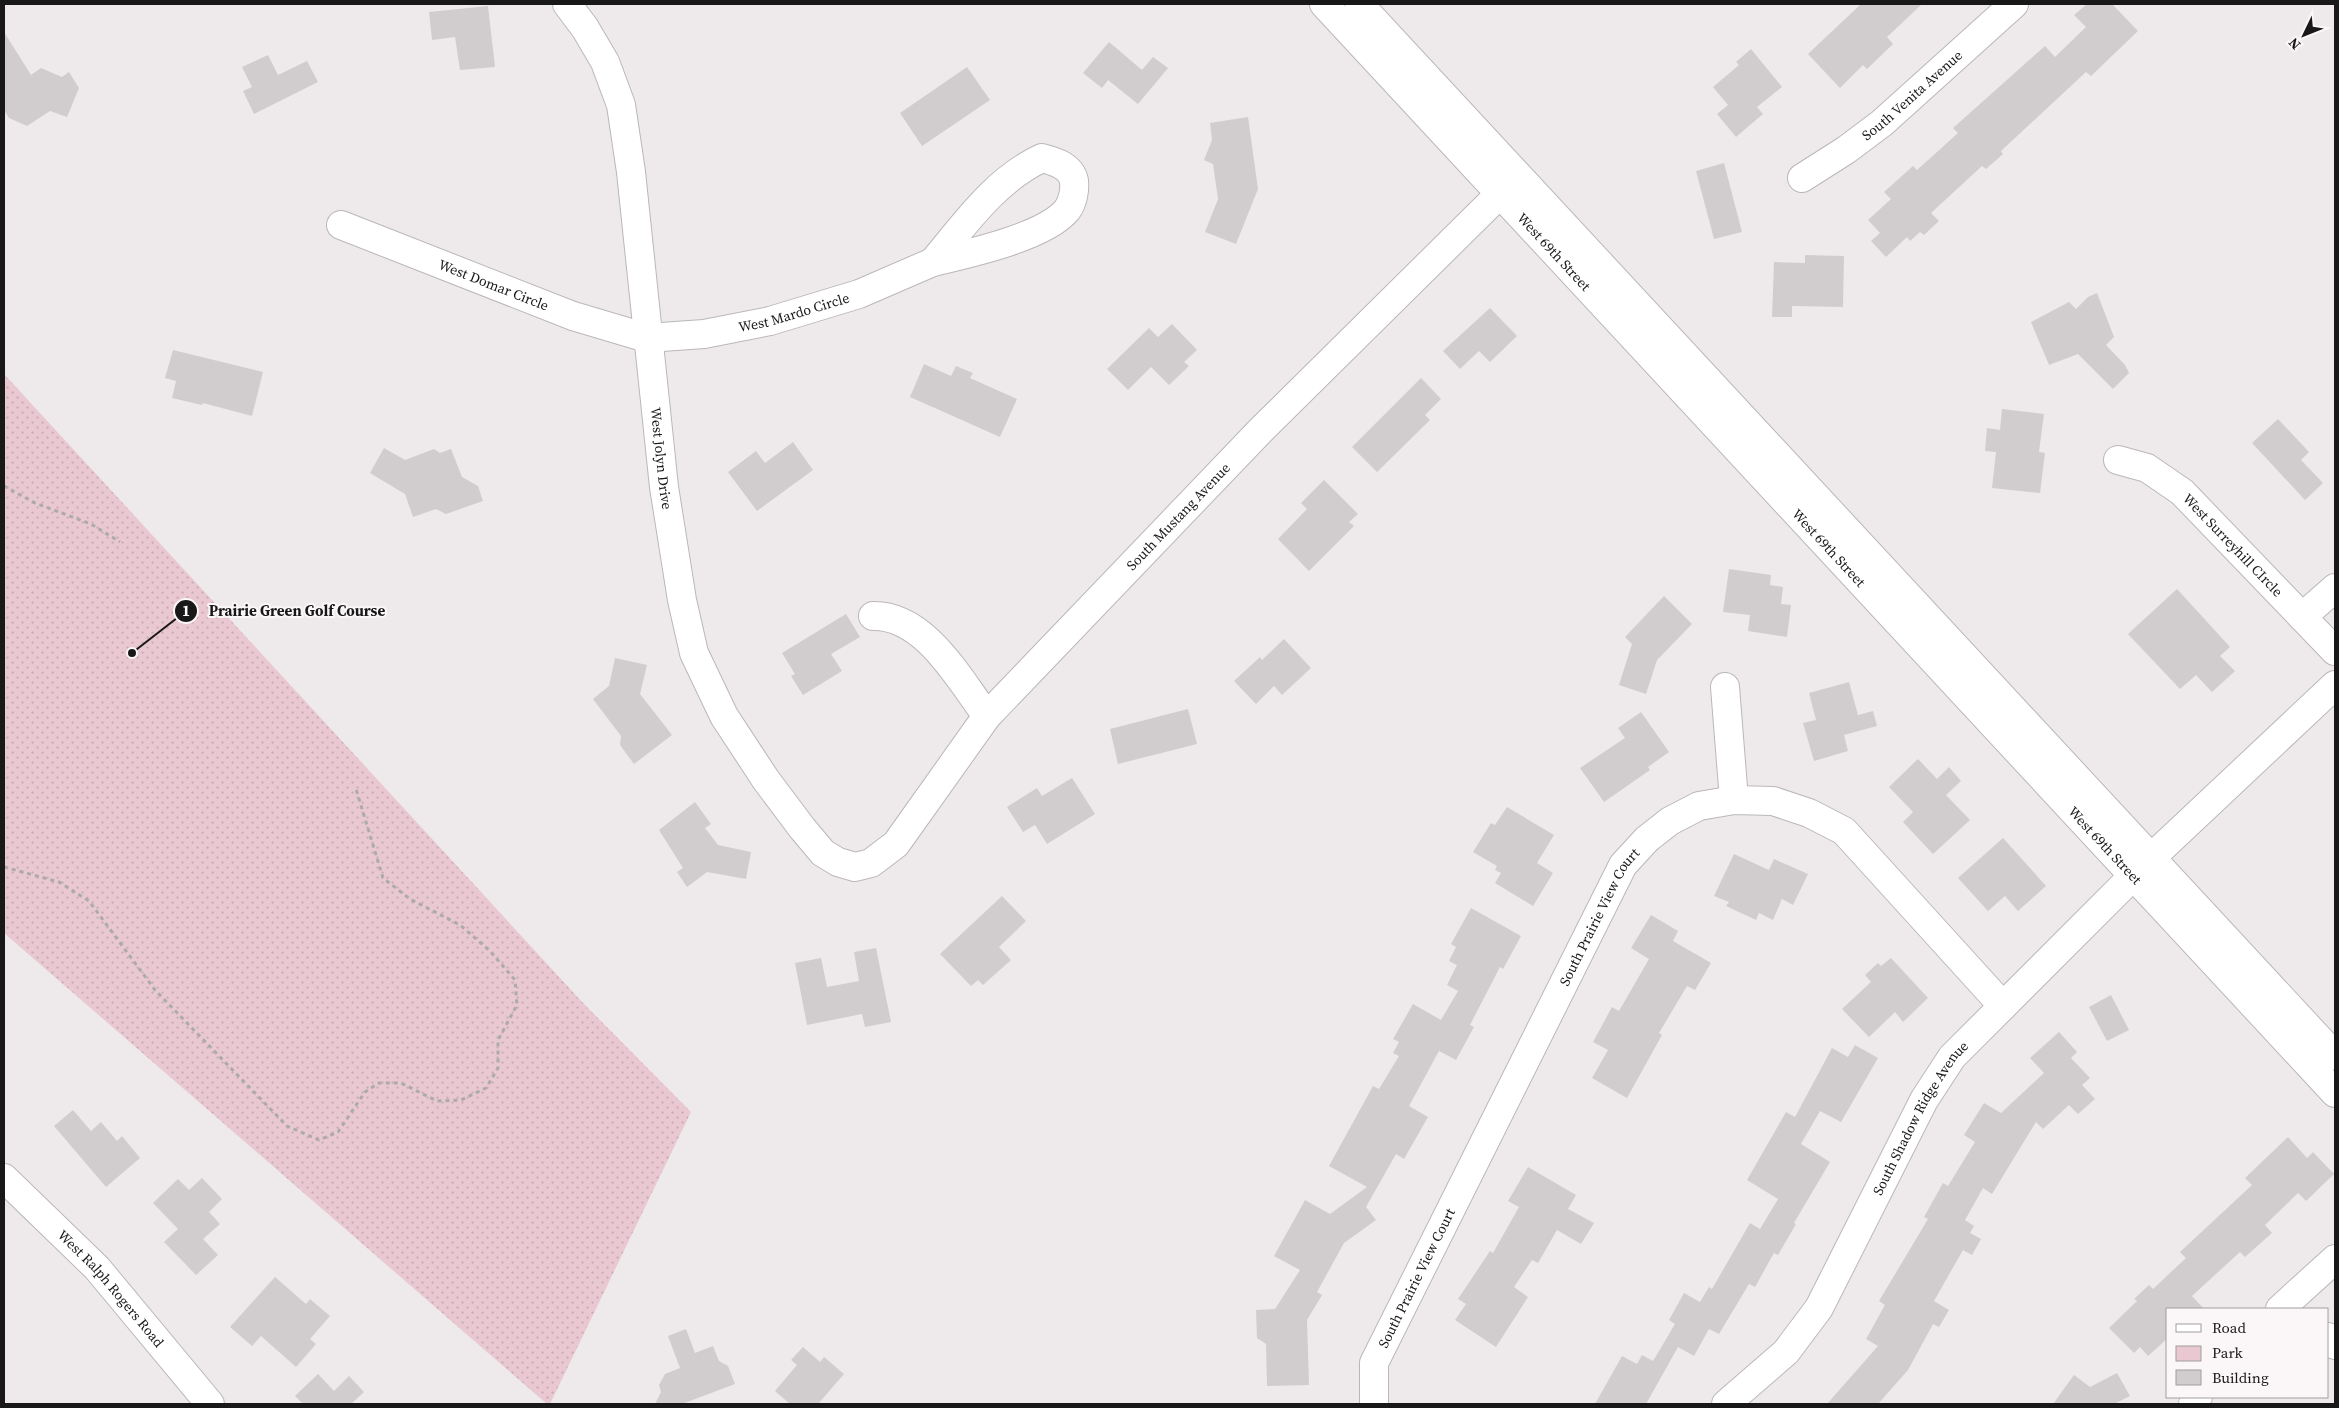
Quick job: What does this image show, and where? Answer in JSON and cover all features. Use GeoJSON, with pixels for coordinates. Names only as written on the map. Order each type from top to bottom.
{"type":"FeatureCollection","features":[{"type":"Feature","properties":{"kind":"street","name":"West Jolyn Drive"},"geometry":{"type":"LineString","coordinates":[[566,4],[585,28],[605,62],[621,106],[631,172],[664,487],[682,600],[694,653],[724,716],[766,780],[802,828],[823,853],[838,862],[855,867]]}},
{"type":"Feature","properties":{"kind":"street","name":"West 69th Street"},"geometry":{"type":"LineString","coordinates":[[1324,4],[1510,185],[2142,867],[2335,1092]]}},
{"type":"Feature","properties":{"kind":"street","name":"West 69th Street"},"geometry":{"type":"LineString","coordinates":[[1359,4],[1510,185]]}},
{"type":"Feature","properties":{"kind":"street","name":"South Venita Avenue"},"geometry":{"type":"LineString","coordinates":[[1802,178],[1846,150],[1882,123],[2014,4]]}},
{"type":"Feature","properties":{"kind":"street","name":"West Mardo Circle"},"geometry":{"type":"LineString","coordinates":[[647,338],[704,334],[770,320],[859,294],[933,262],[1012,240],[1047,226],[1067,210],[1074,194],[1074,179],[1068,169],[1056,161],[1042,158],[1025,166],[999,187],[933,262]]}},
{"type":"Feature","properties":{"kind":"street","name":"South Mustang Avenue"},"geometry":{"type":"LineString","coordinates":[[855,867],[871,863],[896,844],[987,716],[1261,430],[1510,185]]}},
{"type":"Feature","properties":{"kind":"street","name":"West Domar Circle"},"geometry":{"type":"LineString","coordinates":[[341,225],[573,316],[647,338]]}},
{"type":"Feature","properties":{"kind":"street","name":"West Surreyhill CIrcle"},"geometry":{"type":"LineString","coordinates":[[2118,460],[2147,468],[2182,492],[2335,651]]}},
{"type":"Feature","properties":{"kind":"street"},"geometry":{"type":"LineString","coordinates":[[2302,617],[2335,588]]}},
{"type":"Feature","properties":{"kind":"street"},"geometry":{"type":"LineString","coordinates":[[873,616],[884,616],[902,620],[916,629],[946,662],[987,716]]}},
{"type":"Feature","properties":{"kind":"street"},"geometry":{"type":"LineString","coordinates":[[2142,867],[2335,685]]}},
{"type":"Feature","properties":{"kind":"street"},"geometry":{"type":"LineString","coordinates":[[1725,687],[1734,800]]}},
{"type":"Feature","properties":{"kind":"street","name":"South Prairie View Court"},"geometry":{"type":"LineString","coordinates":[[1374,1404],[1374,1363],[1623,865],[1647,839],[1670,820],[1698,806],[1734,800],[1773,801],[1809,813],[1844,831],[2003,1006]]}},
{"type":"Feature","properties":{"kind":"street","name":"West 69th Street"},"geometry":{"type":"LineString","coordinates":[[2142,867],[2335,1056]]}},
{"type":"Feature","properties":{"kind":"street","name":"South Shadow Ridge Avenue"},"geometry":{"type":"LineString","coordinates":[[1726,1404],[1786,1352],[1819,1308],[1924,1100],[1952,1057],[2142,867]]}},
{"type":"Feature","properties":{"kind":"street","name":"West Ralph Rogers Road"},"geometry":{"type":"LineString","coordinates":[[8,1190],[97,1268],[210,1404]]}},
{"type":"Feature","properties":{"kind":"street"},"geometry":{"type":"LineString","coordinates":[[2292,1306],[2335,1259]]}},
{"type":"Feature","properties":{"kind":"path"},"geometry":{"type":"LineString","coordinates":[[4,486],[34,503],[91,524],[120,542]]}},
{"type":"Feature","properties":{"kind":"path"},"geometry":{"type":"LineString","coordinates":[[4,867],[59,882],[89,902],[155,990],[287,1126],[319,1140],[338,1132],[365,1092],[379,1083],[401,1082],[437,1101],[461,1100],[486,1088],[498,1068],[498,1040],[517,1005],[515,980],[490,951],[460,925],[410,900],[383,878],[356,790]]}},
{"type":"Feature","properties":{"kind":"green space"},"geometry":{"type":"Polygon","coordinates":[[[4,374],[584,1004],[691,1112],[550,1404],[547,1404],[4,933],[4,374]]]}},
{"type":"Feature","properties":{"kind":"building"},"geometry":{"type":"Polygon","coordinates":[[[1861,4],[1922,4],[1887,37],[1893,44],[1867,69],[1863,65],[1840,88],[1808,54],[1861,4]]]}},
{"type":"Feature","properties":{"kind":"building"},"geometry":{"type":"Polygon","coordinates":[[[2087,4],[2112,4],[2138,31],[2091,76],[2086,72],[2001,151],[2003,154],[1986,169],[1982,166],[1931,213],[1939,221],[1924,235],[1920,232],[1910,241],[1907,237],[1886,257],[1871,241],[1880,233],[1868,220],[1891,199],[1884,192],[1913,166],[1917,170],[1958,133],[1953,128],[2045,46],[2055,57],[2086,27],[2074,15],[2087,4]]]}},
{"type":"Feature","properties":{"kind":"building"},"geometry":{"type":"Polygon","coordinates":[[[488,6],[495,67],[460,70],[455,37],[432,40],[429,12],[488,6]]]}},
{"type":"Feature","properties":{"kind":"building"},"geometry":{"type":"Polygon","coordinates":[[[4,32],[31,75],[41,68],[62,77],[69,72],[79,88],[67,117],[50,111],[27,126],[9,118],[4,110],[4,32]]]}},
{"type":"Feature","properties":{"kind":"building"},"geometry":{"type":"Polygon","coordinates":[[[1109,42],[1142,70],[1153,57],[1168,68],[1138,104],[1108,80],[1102,88],[1083,73],[1109,42]]]}},
{"type":"Feature","properties":{"kind":"building"},"geometry":{"type":"Polygon","coordinates":[[[1751,49],[1782,87],[1757,107],[1763,114],[1736,137],[1717,114],[1728,105],[1713,87],[1739,65],[1736,62],[1751,49]]]}},
{"type":"Feature","properties":{"kind":"building"},"geometry":{"type":"Polygon","coordinates":[[[268,55],[278,75],[307,61],[318,82],[254,114],[243,91],[252,87],[242,67],[268,55]]]}},
{"type":"Feature","properties":{"kind":"building"},"geometry":{"type":"Polygon","coordinates":[[[967,67],[990,100],[922,146],[900,113],[967,67]]]}},
{"type":"Feature","properties":{"kind":"building"},"geometry":{"type":"Polygon","coordinates":[[[1248,117],[1258,189],[1236,244],[1205,232],[1218,199],[1213,164],[1204,160],[1212,140],[1210,123],[1248,117]]]}},
{"type":"Feature","properties":{"kind":"building"},"geometry":{"type":"Polygon","coordinates":[[[1724,163],[1742,232],[1714,239],[1696,171],[1724,163]]]}},
{"type":"Feature","properties":{"kind":"building"},"geometry":{"type":"Polygon","coordinates":[[[1805,255],[1844,256],[1843,307],[1792,306],[1792,317],[1772,317],[1774,262],[1805,263],[1805,255]]]}},
{"type":"Feature","properties":{"kind":"building"},"geometry":{"type":"Polygon","coordinates":[[[2097,293],[2114,337],[2106,345],[2125,365],[2129,373],[2113,389],[2078,354],[2049,365],[2031,322],[2069,302],[2076,309],[2088,297],[2097,293]]]}},
{"type":"Feature","properties":{"kind":"building"},"geometry":{"type":"Polygon","coordinates":[[[1490,308],[1517,336],[1490,362],[1479,351],[1460,369],[1443,351],[1490,308]]]}},
{"type":"Feature","properties":{"kind":"building"},"geometry":{"type":"Polygon","coordinates":[[[1172,324],[1197,350],[1184,362],[1189,366],[1169,385],[1151,367],[1128,390],[1107,369],[1149,328],[1158,337],[1172,324]]]}},
{"type":"Feature","properties":{"kind":"building"},"geometry":{"type":"Polygon","coordinates":[[[173,350],[263,372],[252,416],[203,403],[202,405],[172,398],[176,381],[165,378],[173,350]]]}},
{"type":"Feature","properties":{"kind":"building"},"geometry":{"type":"Polygon","coordinates":[[[924,364],[951,376],[956,366],[973,373],[970,378],[1017,399],[1000,437],[910,397],[924,364]]]}},
{"type":"Feature","properties":{"kind":"building"},"geometry":{"type":"Polygon","coordinates":[[[1421,378],[1441,399],[1425,415],[1430,420],[1377,472],[1352,447],[1421,378]]]}},
{"type":"Feature","properties":{"kind":"building"},"geometry":{"type":"Polygon","coordinates":[[[2002,409],[2044,414],[2039,452],[2045,453],[2040,493],[1992,488],[1996,452],[1985,451],[1987,428],[2000,430],[2002,409]]]}},
{"type":"Feature","properties":{"kind":"building"},"geometry":{"type":"Polygon","coordinates":[[[2278,419],[2309,452],[2301,460],[2323,483],[2305,500],[2252,443],[2278,419]]]}},
{"type":"Feature","properties":{"kind":"building"},"geometry":{"type":"Polygon","coordinates":[[[793,442],[813,470],[757,511],[728,472],[756,451],[765,463],[793,442]]]}},
{"type":"Feature","properties":{"kind":"building"},"geometry":{"type":"Polygon","coordinates":[[[384,448],[405,460],[434,449],[440,453],[451,449],[462,477],[478,486],[483,501],[446,514],[436,509],[413,517],[405,494],[370,473],[384,448]]]}},
{"type":"Feature","properties":{"kind":"building"},"geometry":{"type":"Polygon","coordinates":[[[1324,480],[1358,514],[1349,522],[1354,526],[1309,571],[1278,539],[1307,509],[1301,503],[1324,480]]]}},
{"type":"Feature","properties":{"kind":"building"},"geometry":{"type":"Polygon","coordinates":[[[1729,569],[1771,575],[1770,585],[1783,587],[1781,604],[1791,605],[1787,637],[1748,631],[1750,615],[1723,612],[1729,569]]]}},
{"type":"Feature","properties":{"kind":"building"},"geometry":{"type":"Polygon","coordinates":[[[2177,589],[2230,647],[2220,656],[2235,671],[2212,692],[2196,675],[2180,689],[2128,634],[2177,589]]]}},
{"type":"Feature","properties":{"kind":"building"},"geometry":{"type":"Polygon","coordinates":[[[1664,596],[1692,624],[1657,660],[1646,694],[1619,685],[1632,644],[1625,637],[1664,596]]]}},
{"type":"Feature","properties":{"kind":"building"},"geometry":{"type":"Polygon","coordinates":[[[846,614],[860,637],[831,654],[842,671],[803,695],[791,676],[795,674],[782,653],[846,614]]]}},
{"type":"Feature","properties":{"kind":"building"},"geometry":{"type":"Polygon","coordinates":[[[1284,639],[1311,668],[1282,695],[1274,686],[1256,704],[1234,681],[1260,657],[1262,660],[1284,639]]]}},
{"type":"Feature","properties":{"kind":"building"},"geometry":{"type":"Polygon","coordinates":[[[615,658],[647,665],[640,694],[672,735],[634,764],[620,745],[621,736],[593,699],[609,686],[615,658]]]}},
{"type":"Feature","properties":{"kind":"building"},"geometry":{"type":"Polygon","coordinates":[[[1849,682],[1858,715],[1873,711],[1877,726],[1844,735],[1848,751],[1814,761],[1803,723],[1816,720],[1809,693],[1849,682]]]}},
{"type":"Feature","properties":{"kind":"building"},"geometry":{"type":"Polygon","coordinates":[[[1188,709],[1197,744],[1118,764],[1110,729],[1188,709]]]}},
{"type":"Feature","properties":{"kind":"building"},"geometry":{"type":"Polygon","coordinates":[[[1641,712],[1669,752],[1648,767],[1650,770],[1604,802],[1580,768],[1625,738],[1618,728],[1641,712]]]}},
{"type":"Feature","properties":{"kind":"building"},"geometry":{"type":"Polygon","coordinates":[[[1918,759],[1937,779],[1949,767],[1961,781],[1946,795],[1970,820],[1933,854],[1903,822],[1913,812],[1889,787],[1918,759]]]}},
{"type":"Feature","properties":{"kind":"building"},"geometry":{"type":"Polygon","coordinates":[[[1072,778],[1095,814],[1047,844],[1035,825],[1023,832],[1007,807],[1037,788],[1042,796],[1072,778]]]}},
{"type":"Feature","properties":{"kind":"building"},"geometry":{"type":"Polygon","coordinates":[[[695,802],[711,824],[705,828],[718,845],[751,852],[746,879],[707,872],[687,887],[677,872],[683,868],[659,830],[695,802]]]}},
{"type":"Feature","properties":{"kind":"building"},"geometry":{"type":"Polygon","coordinates":[[[1507,807],[1554,835],[1537,863],[1553,873],[1533,906],[1495,883],[1501,873],[1495,870],[1497,866],[1473,852],[1491,823],[1495,825],[1507,807]]]}},
{"type":"Feature","properties":{"kind":"building"},"geometry":{"type":"Polygon","coordinates":[[[2003,838],[2046,886],[2018,911],[2005,896],[1988,911],[1958,878],[2003,838]]]}},
{"type":"Feature","properties":{"kind":"building"},"geometry":{"type":"Polygon","coordinates":[[[1734,854],[1769,870],[1774,859],[1808,874],[1793,905],[1782,899],[1773,920],[1759,913],[1756,920],[1726,906],[1729,902],[1714,896],[1734,854]]]}},
{"type":"Feature","properties":{"kind":"building"},"geometry":{"type":"Polygon","coordinates":[[[1002,896],[1026,921],[999,947],[1011,960],[983,985],[978,980],[971,986],[940,954],[1002,896]]]}},
{"type":"Feature","properties":{"kind":"building"},"geometry":{"type":"Polygon","coordinates":[[[1471,908],[1521,936],[1503,969],[1500,967],[1470,1025],[1474,1027],[1456,1060],[1439,1051],[1409,1106],[1428,1117],[1404,1159],[1396,1154],[1366,1207],[1376,1220],[1344,1243],[1317,1292],[1322,1295],[1307,1320],[1309,1385],[1267,1386],[1266,1344],[1257,1338],[1256,1310],[1275,1309],[1300,1270],[1274,1256],[1305,1200],[1330,1214],[1367,1187],[1329,1166],[1373,1086],[1379,1089],[1399,1056],[1393,1053],[1399,1042],[1393,1039],[1413,1004],[1441,1020],[1458,991],[1447,985],[1457,965],[1449,961],[1456,947],[1451,944],[1471,908]]]}},
{"type":"Feature","properties":{"kind":"building"},"geometry":{"type":"Polygon","coordinates":[[[1651,915],[1678,931],[1673,941],[1711,963],[1695,990],[1687,986],[1659,1033],[1662,1035],[1627,1098],[1592,1078],[1608,1050],[1593,1042],[1612,1007],[1619,1011],[1649,959],[1631,948],[1651,915]]]}},
{"type":"Feature","properties":{"kind":"building"},"geometry":{"type":"Polygon","coordinates":[[[876,948],[891,1022],[865,1027],[862,1014],[807,1025],[795,963],[821,958],[827,987],[859,981],[854,952],[876,948]]]}},
{"type":"Feature","properties":{"kind":"building"},"geometry":{"type":"Polygon","coordinates":[[[1891,958],[1928,998],[1903,1022],[1895,1012],[1869,1037],[1842,1009],[1871,982],[1865,975],[1878,963],[1881,966],[1891,958]]]}},
{"type":"Feature","properties":{"kind":"building"},"geometry":{"type":"Polygon","coordinates":[[[2111,995],[2129,1030],[2107,1041],[2089,1007],[2111,995]]]}},
{"type":"Feature","properties":{"kind":"building"},"geometry":{"type":"Polygon","coordinates":[[[2059,1032],[2077,1052],[2071,1058],[2090,1078],[2082,1085],[2095,1099],[2078,1114],[2069,1105],[2043,1129],[2036,1122],[1992,1194],[1983,1188],[1965,1220],[1974,1226],[1970,1233],[1981,1239],[1972,1255],[1963,1250],[1934,1301],[1949,1310],[1939,1327],[1933,1324],[1908,1370],[1878,1404],[1827,1404],[1878,1346],[1866,1339],[1885,1305],[1879,1301],[1928,1219],[1924,1217],[1943,1183],[1948,1186],[1975,1142],[1964,1135],[1984,1103],[2001,1113],[2044,1073],[2030,1058],[2059,1032]]]}},
{"type":"Feature","properties":{"kind":"building"},"geometry":{"type":"Polygon","coordinates":[[[1855,1045],[1878,1058],[1841,1122],[1820,1111],[1801,1144],[1830,1162],[1794,1223],[1796,1224],[1778,1255],[1774,1253],[1755,1287],[1749,1284],[1719,1334],[1709,1329],[1694,1356],[1678,1347],[1646,1404],[1595,1404],[1622,1356],[1637,1364],[1642,1355],[1653,1361],[1675,1324],[1669,1320],[1684,1293],[1700,1302],[1709,1287],[1712,1289],[1750,1223],[1760,1229],[1778,1199],[1747,1180],[1786,1112],[1795,1117],[1832,1048],[1848,1057],[1855,1045]]]}},
{"type":"Feature","properties":{"kind":"building"},"geometry":{"type":"Polygon","coordinates":[[[73,1110],[91,1131],[101,1122],[117,1141],[122,1136],[140,1158],[106,1187],[54,1126],[73,1110]]]}},
{"type":"Feature","properties":{"kind":"building"},"geometry":{"type":"Polygon","coordinates":[[[2288,1137],[2307,1158],[2313,1152],[2334,1174],[2306,1201],[2298,1193],[2265,1225],[2272,1233],[2245,1257],[2240,1252],[2192,1296],[2203,1308],[2166,1308],[2166,1340],[2148,1356],[2140,1347],[2134,1353],[2109,1328],[2137,1301],[2134,1299],[2149,1285],[2153,1289],[2186,1258],[2180,1252],[2252,1185],[2245,1178],[2288,1137]]]}},
{"type":"Feature","properties":{"kind":"building"},"geometry":{"type":"Polygon","coordinates":[[[1528,1167],[1576,1195],[1568,1209],[1594,1223],[1581,1244],[1557,1230],[1538,1263],[1532,1260],[1514,1287],[1528,1297],[1496,1347],[1455,1320],[1466,1304],[1458,1299],[1490,1251],[1493,1253],[1519,1207],[1508,1201],[1528,1167]]]}},
{"type":"Feature","properties":{"kind":"building"},"geometry":{"type":"Polygon","coordinates":[[[202,1178],[222,1199],[209,1212],[220,1224],[203,1239],[218,1255],[196,1275],[164,1242],[178,1229],[153,1203],[178,1179],[189,1190],[202,1178]]]}},
{"type":"Feature","properties":{"kind":"building"},"geometry":{"type":"Polygon","coordinates":[[[275,1277],[306,1304],[310,1299],[330,1316],[310,1339],[316,1344],[296,1367],[261,1336],[252,1346],[230,1327],[275,1277]]]}},
{"type":"Feature","properties":{"kind":"building"},"geometry":{"type":"Polygon","coordinates":[[[686,1329],[695,1353],[713,1346],[719,1361],[728,1366],[735,1384],[682,1404],[655,1404],[661,1392],[659,1385],[665,1374],[680,1368],[668,1336],[686,1329]]]}},
{"type":"Feature","properties":{"kind":"building"},"geometry":{"type":"Polygon","coordinates":[[[803,1347],[820,1362],[824,1357],[844,1374],[818,1404],[790,1404],[775,1391],[797,1365],[791,1360],[803,1347]]]}},
{"type":"Feature","properties":{"kind":"building"},"geometry":{"type":"Polygon","coordinates":[[[2117,1373],[2130,1396],[2114,1404],[2053,1404],[2074,1375],[2090,1387],[2117,1373]]]}},
{"type":"Feature","properties":{"kind":"building"},"geometry":{"type":"Polygon","coordinates":[[[318,1374],[334,1391],[349,1376],[364,1392],[351,1404],[303,1404],[295,1396],[318,1374]]]}},
{"type":"Feature","properties":{"kind":"place","name":"Prairie Green Golf Course"},"geometry":{"type":"Point","coordinates":[132,653]}}]}
